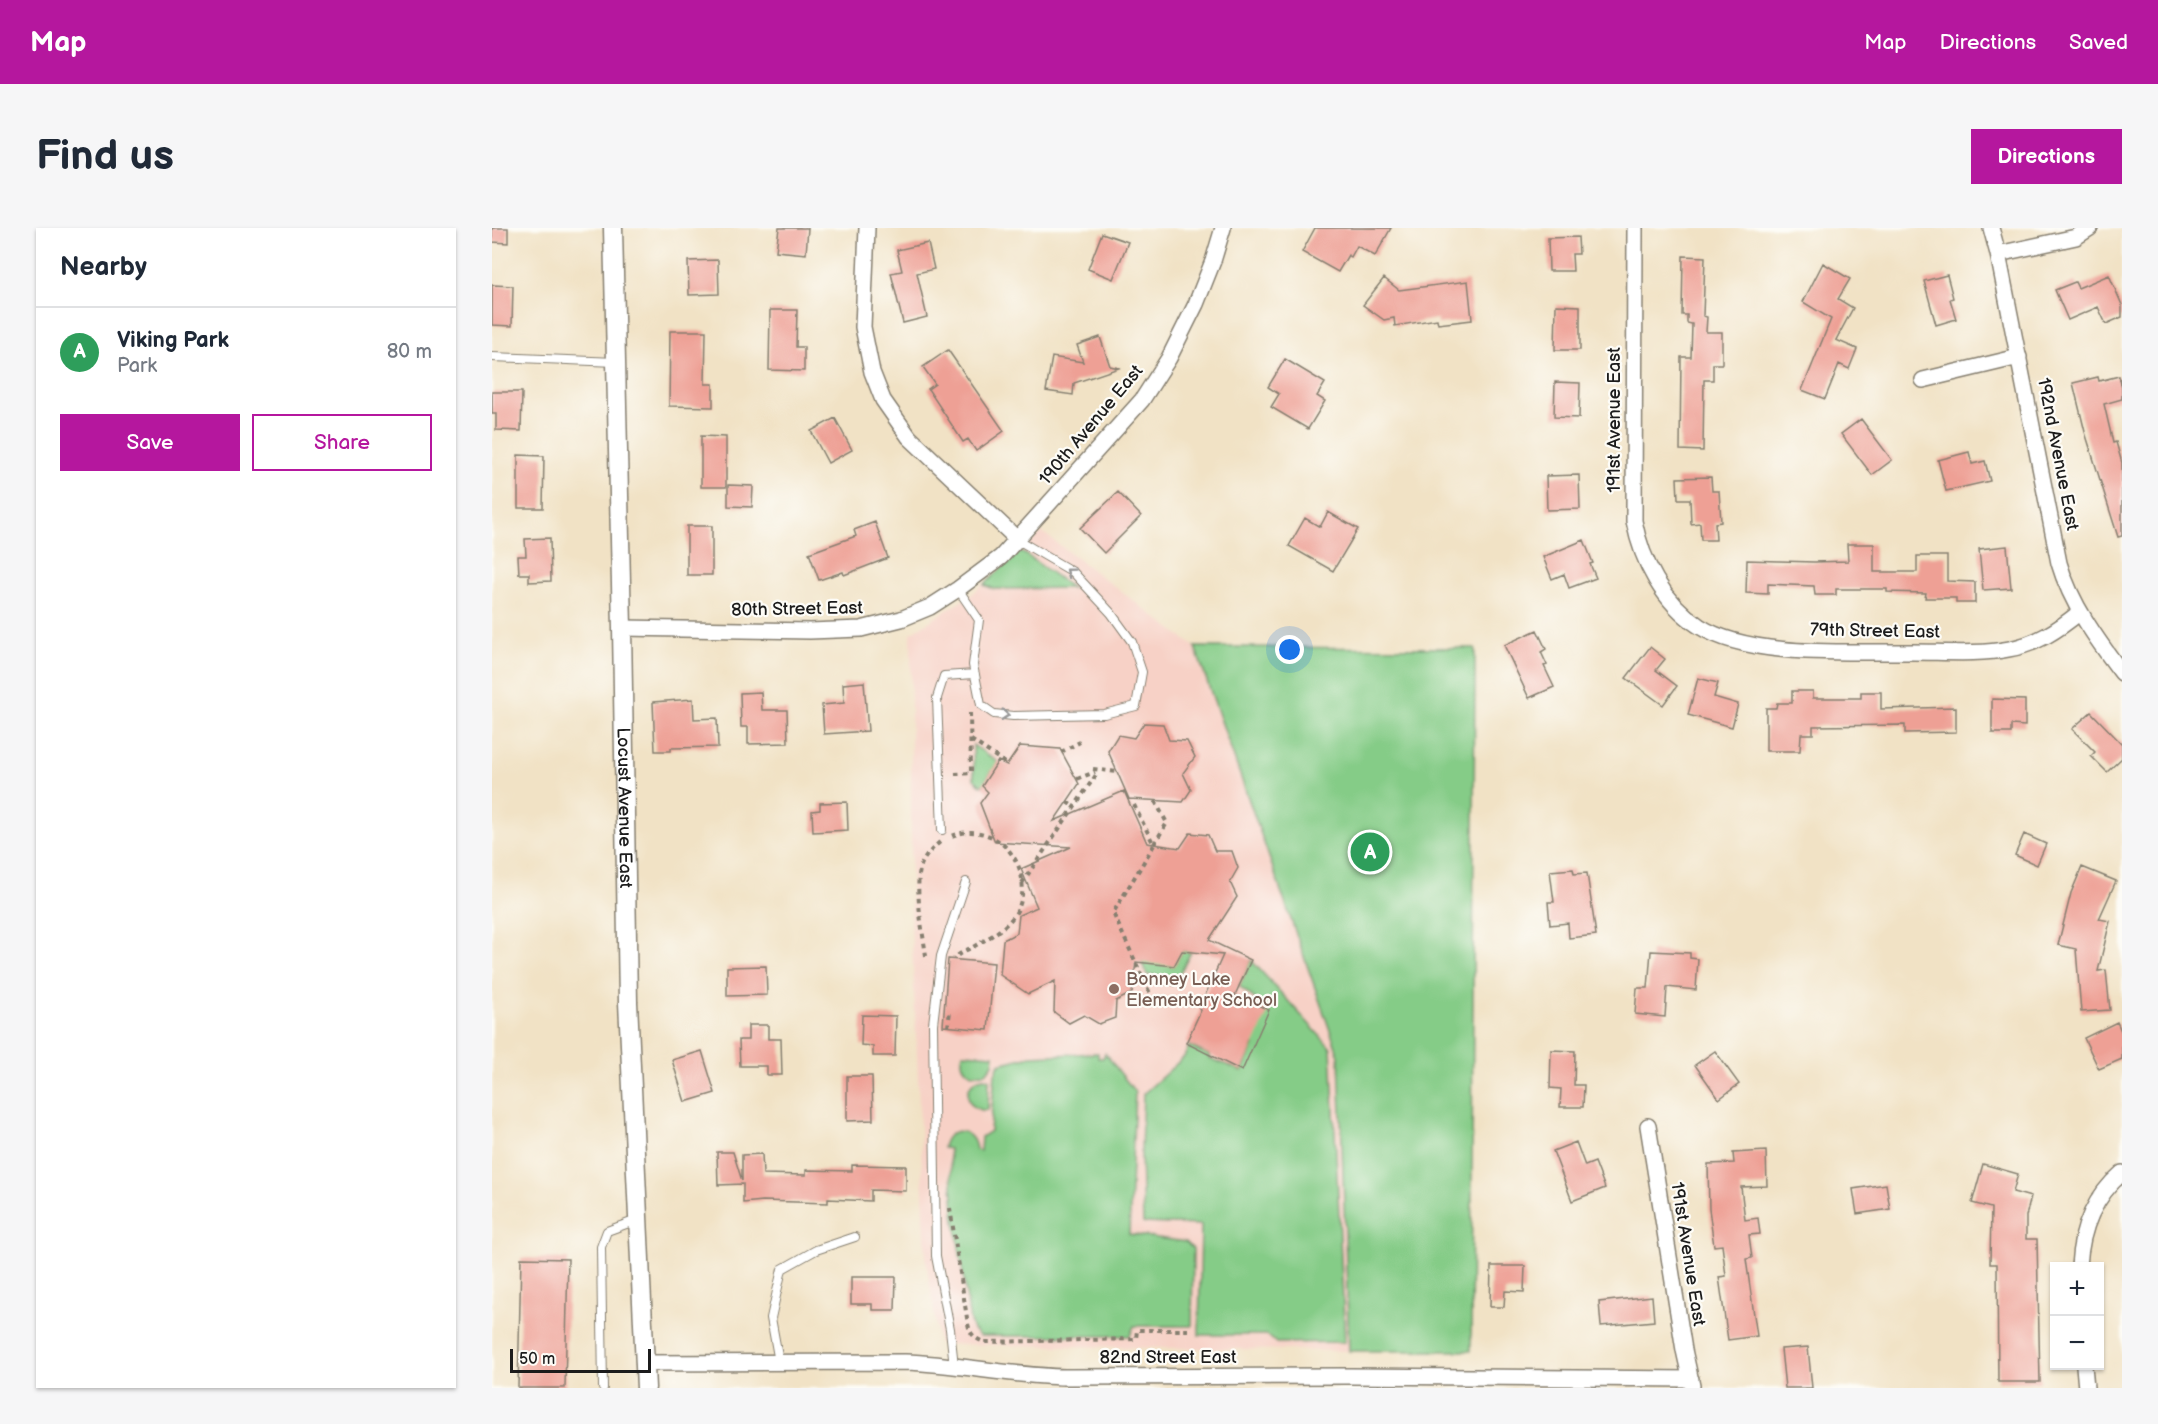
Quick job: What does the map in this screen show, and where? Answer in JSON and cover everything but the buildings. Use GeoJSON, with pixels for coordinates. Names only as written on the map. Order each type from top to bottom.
{"type":"FeatureCollection","features":[{"type":"Feature","properties":{"kind":"street","name":"Locust Avenue East"},"geometry":{"type":"LineString","coordinates":[[613,228],[628,1002],[646,1388]]}},
{"type":"Feature","properties":{"kind":"street"},"geometry":{"type":"LineString","coordinates":[[867,228],[863,327],[872,372],[883,400],[909,437],[1018,540]]}},
{"type":"Feature","properties":{"kind":"street","name":"190th Avenue East"},"geometry":{"type":"LineString","coordinates":[[1018,540],[1142,400],[1164,366],[1196,304],[1223,228]]}},
{"type":"Feature","properties":{"kind":"street","name":"191st Avenue East"},"geometry":{"type":"LineString","coordinates":[[1635,228],[1634,521],[1642,552],[1649,568],[1673,602]]}},
{"type":"Feature","properties":{"kind":"street","name":"192nd Avenue East"},"geometry":{"type":"LineString","coordinates":[[1991,228],[2064,581],[2080,612],[2122,673]]}},
{"type":"Feature","properties":{"kind":"street"},"geometry":{"type":"LineString","coordinates":[[1998,254],[2076,237],[2091,228]]}},
{"type":"Feature","properties":{"kind":"street"},"geometry":{"type":"LineString","coordinates":[[1923,380],[2019,357]]}},
{"type":"Feature","properties":{"kind":"street","name":"80th Street East"},"geometry":{"type":"LineString","coordinates":[[622,628],[810,631],[861,629],[901,619],[930,607],[1002,558],[1018,540]]}},
{"type":"Feature","properties":{"kind":"street","name":"79th Street East"},"geometry":{"type":"LineString","coordinates":[[1673,602],[1700,626],[1737,643],[1828,651],[2007,650],[2033,643],[2057,631],[2080,612]]}},
{"type":"Feature","properties":{"kind":"street","name":"191st Avenue East"},"geometry":{"type":"LineString","coordinates":[[1648,1126],[1684,1350],[1692,1383]]}},
{"type":"Feature","properties":{"kind":"street"},"geometry":{"type":"LineString","coordinates":[[2080,1262],[2090,1214],[2101,1195],[2122,1173]]}},
{"type":"Feature","properties":{"kind":"street","name":"82nd Street East"},"geometry":{"type":"LineString","coordinates":[[645,1363],[905,1362],[954,1366],[1066,1382],[1692,1383]]}},
{"type":"Feature","properties":{"kind":"street"},"geometry":{"type":"LineString","coordinates":[[2084,1370],[2086,1388]]}},
{"type":"Feature","properties":{"kind":"lane"},"geometry":{"type":"LineString","coordinates":[[492,357],[616,362]]}},
{"type":"Feature","properties":{"kind":"lane"},"geometry":{"type":"LineString","coordinates":[[958,589],[979,620],[973,665],[981,705],[994,714],[1013,716],[1104,714],[1136,706],[1142,672],[1132,642],[1111,613],[1073,572],[1018,540]]}},
{"type":"Feature","properties":{"kind":"lane"},"geometry":{"type":"LineString","coordinates":[[942,830],[937,698],[944,676],[975,674]]}},
{"type":"Feature","properties":{"kind":"lane"},"geometry":{"type":"LineString","coordinates":[[954,1366],[950,1329],[936,1256],[933,1024],[941,956],[966,882]]}},
{"type":"Feature","properties":{"kind":"lane"},"geometry":{"type":"LineString","coordinates":[[603,1388],[601,1247],[607,1231],[637,1220]]}},
{"type":"Feature","properties":{"kind":"lane"},"geometry":{"type":"LineString","coordinates":[[778,1362],[771,1318],[782,1269],[816,1250],[855,1237]]}},
{"type":"Feature","properties":{"kind":"path"},"geometry":{"type":"LineString","coordinates":[[956,774],[971,773],[970,709]]}},
{"type":"Feature","properties":{"kind":"path"},"geometry":{"type":"LineString","coordinates":[[971,740],[1007,764]]}},
{"type":"Feature","properties":{"kind":"path"},"geometry":{"type":"LineString","coordinates":[[1061,752],[1080,742]]}},
{"type":"Feature","properties":{"kind":"path"},"geometry":{"type":"LineString","coordinates":[[1022,883],[1095,772]]}},
{"type":"Feature","properties":{"kind":"path"},"geometry":{"type":"LineString","coordinates":[[1077,779],[1095,772],[1117,772]]}},
{"type":"Feature","properties":{"kind":"path"},"geometry":{"type":"LineString","coordinates":[[1153,1000],[1113,912],[1167,823],[1155,801]]}},
{"type":"Feature","properties":{"kind":"path"},"geometry":{"type":"LineString","coordinates":[[1067,802],[1074,807]]}},
{"type":"Feature","properties":{"kind":"path"},"geometry":{"type":"LineString","coordinates":[[1134,805],[1154,845]]}},
{"type":"Feature","properties":{"kind":"path"},"geometry":{"type":"LineString","coordinates":[[1144,981],[1180,985]]}},
{"type":"Feature","properties":{"kind":"path"},"geometry":{"type":"LineString","coordinates":[[950,1203],[969,1331],[975,1338],[984,1342],[1136,1339],[1137,1330],[1188,1330]]}},
{"type":"Feature","properties":{"kind":"shaded area","name":"Bonney Lake Elementary School"},"geometry":{"type":"Polygon","coordinates":[[[1042,532],[1195,647],[1339,1056],[1349,1351],[939,1344],[926,1260],[911,923],[911,633],[971,595],[1042,532]]]}},
{"type":"Feature","properties":{"kind":"green space"},"geometry":{"type":"Polygon","coordinates":[[[1020,552],[1072,588],[994,589],[984,585],[1020,552]]]}},
{"type":"Feature","properties":{"kind":"green space"},"geometry":{"type":"Polygon","coordinates":[[[1195,647],[1475,648],[1471,1351],[1349,1351],[1339,1056],[1195,647]]]}},
{"type":"Feature","properties":{"kind":"green space"},"geometry":{"type":"Polygon","coordinates":[[[973,745],[998,762],[982,786],[974,779],[973,745]]]}},
{"type":"Feature","properties":{"kind":"green space"},"geometry":{"type":"Polygon","coordinates":[[[1182,951],[1191,952],[1178,977],[1147,975],[1139,956],[1173,966],[1182,951]]]}},
{"type":"Feature","properties":{"kind":"green space"},"geometry":{"type":"Polygon","coordinates":[[[1251,960],[1331,1048],[1345,1342],[1276,1343],[1267,1335],[1199,1335],[1201,1225],[1143,1223],[1141,1152],[1143,1094],[1184,1057],[1189,1046],[1209,1055],[1209,1058],[1242,1071],[1254,1045],[1232,1036],[1268,1010],[1239,986],[1251,960]]]}},
{"type":"Feature","properties":{"kind":"green space"},"geometry":{"type":"Polygon","coordinates":[[[963,1053],[994,1055],[993,1064],[986,1073],[972,1074],[963,1065],[963,1053]]]}},
{"type":"Feature","properties":{"kind":"green space"},"geometry":{"type":"Polygon","coordinates":[[[1098,1053],[1098,1058],[1103,1058],[1105,1053],[1135,1092],[1129,1234],[1186,1242],[1193,1249],[1192,1326],[1134,1326],[1130,1336],[980,1336],[973,1330],[970,1321],[955,1221],[949,1149],[943,1148],[945,1140],[960,1131],[971,1137],[976,1150],[980,1151],[981,1137],[990,1131],[995,1074],[999,1064],[1031,1056],[1098,1053]]]}},
{"type":"Feature","properties":{"kind":"green space"},"geometry":{"type":"Polygon","coordinates":[[[989,1079],[988,1110],[980,1110],[970,1102],[968,1090],[976,1080],[989,1079]]]}},
{"type":"Feature","properties":{"kind":"place","name":"Viking Park"},"geometry":{"type":"Point","coordinates":[1370,852]}},
{"type":"Feature","properties":{"kind":"place","name":"Bonney Lake Elementary School"},"geometry":{"type":"Point","coordinates":[1114,989]}}]}
